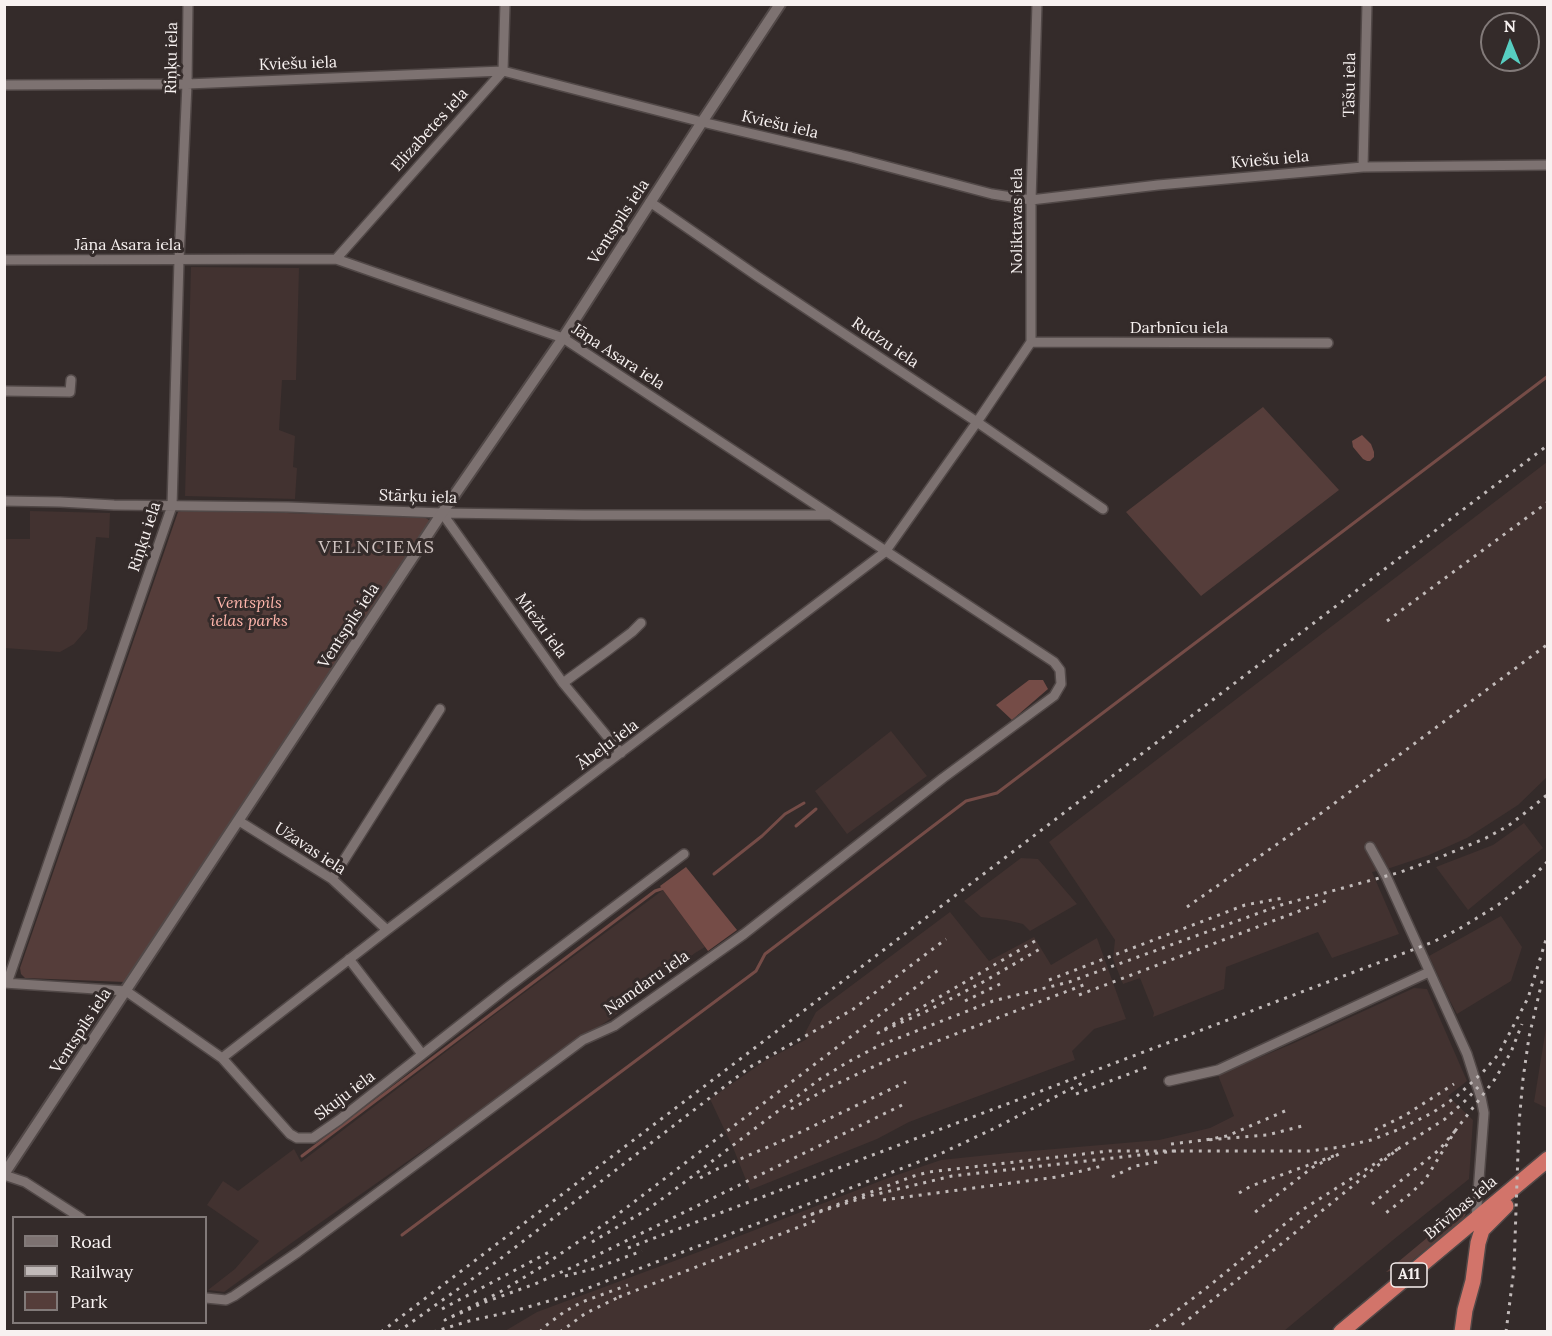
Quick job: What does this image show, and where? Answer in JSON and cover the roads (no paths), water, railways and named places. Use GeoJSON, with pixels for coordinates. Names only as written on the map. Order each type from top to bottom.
{"type":"FeatureCollection","features":[{"type":"Feature","properties":{"kind":"highway","name":"Brīvības iela"},"geometry":{"type":"LineString","coordinates":[[1479,1225],[1548,1159]]}},
{"type":"Feature","properties":{"kind":"highway","name":"Brīvības iela"},"geometry":{"type":"LineString","coordinates":[[1341,1332],[1548,1173]]}},
{"type":"Feature","properties":{"kind":"highway"},"geometry":{"type":"LineString","coordinates":[[1462,1332],[1467,1250],[1479,1225]]}},
{"type":"Feature","properties":{"kind":"street","name":"Riņķu iela"},"geometry":{"type":"LineString","coordinates":[[6,983],[172,506],[179,260],[188,84],[188,4]]}},
{"type":"Feature","properties":{"kind":"street"},"geometry":{"type":"LineString","coordinates":[[503,71],[505,4]]}},
{"type":"Feature","properties":{"kind":"street","name":"Ventspils iela"},"geometry":{"type":"LineString","coordinates":[[4,1174],[442,513],[563,338],[780,4]]}},
{"type":"Feature","properties":{"kind":"street","name":"Noliktavas iela"},"geometry":{"type":"LineString","coordinates":[[1030,342],[1031,200],[1037,4]]}},
{"type":"Feature","properties":{"kind":"street","name":"Tāšu iela"},"geometry":{"type":"LineString","coordinates":[[1363,166],[1367,4]]}},
{"type":"Feature","properties":{"kind":"street","name":"Kviešu iela"},"geometry":{"type":"LineString","coordinates":[[4,85],[188,84],[503,71],[992,194],[1031,200],[1158,185],[1363,166],[1548,165]]}},
{"type":"Feature","properties":{"kind":"street","name":"Elizabetes iela"},"geometry":{"type":"LineString","coordinates":[[336,259],[503,71]]}},
{"type":"Feature","properties":{"kind":"street","name":"Rudzu iela"},"geometry":{"type":"LineString","coordinates":[[650,202],[1103,509]]}},
{"type":"Feature","properties":{"kind":"street","name":"Jāņa Asara iela"},"geometry":{"type":"LineString","coordinates":[[4,260],[336,259],[563,338],[1054,662],[1060,670],[1061,684]]}},
{"type":"Feature","properties":{"kind":"street"},"geometry":{"type":"LineString","coordinates":[[977,422],[1030,342]]}},
{"type":"Feature","properties":{"kind":"street","name":"Darbnīcu iela"},"geometry":{"type":"LineString","coordinates":[[1030,342],[1328,343]]}},
{"type":"Feature","properties":{"kind":"street"},"geometry":{"type":"LineString","coordinates":[[4,391],[70,392],[70,380]]}},
{"type":"Feature","properties":{"kind":"street","name":"Ābeļu iela"},"geometry":{"type":"LineString","coordinates":[[222,1058],[885,552],[977,422]]}},
{"type":"Feature","properties":{"kind":"street","name":"Stārķu iela"},"geometry":{"type":"LineString","coordinates":[[4,501],[442,513],[832,515]]}},
{"type":"Feature","properties":{"kind":"street","name":"Miežu iela"},"geometry":{"type":"LineString","coordinates":[[442,513],[563,682],[621,753]]}},
{"type":"Feature","properties":{"kind":"street"},"geometry":{"type":"LineString","coordinates":[[563,682],[607,651],[641,623]]}},
{"type":"Feature","properties":{"kind":"street","name":"Namdaru iela"},"geometry":{"type":"LineString","coordinates":[[207,1298],[226,1300],[234,1296],[308,1245],[583,1040],[614,1026],[744,934],[944,778],[1054,696],[1061,684]]}},
{"type":"Feature","properties":{"kind":"street"},"geometry":{"type":"LineString","coordinates":[[333,879],[440,709]]}},
{"type":"Feature","properties":{"kind":"street","name":"Užavas iela"},"geometry":{"type":"LineString","coordinates":[[239,821],[333,879],[387,930]]}},
{"type":"Feature","properties":{"kind":"street"},"geometry":{"type":"LineString","coordinates":[[1370,847],[1386,876],[1467,1054],[1484,1113],[1479,1225]]}},
{"type":"Feature","properties":{"kind":"street","name":"Skuju iela"},"geometry":{"type":"LineString","coordinates":[[126,991],[222,1058],[290,1134],[297,1138],[313,1138],[684,854]]}},
{"type":"Feature","properties":{"kind":"street"},"geometry":{"type":"LineString","coordinates":[[349,959],[422,1054]]}},
{"type":"Feature","properties":{"kind":"street"},"geometry":{"type":"LineString","coordinates":[[1169,1081],[1218,1070],[1429,972]]}},
{"type":"Feature","properties":{"kind":"street"},"geometry":{"type":"LineString","coordinates":[[6,983],[126,991]]}},
{"type":"Feature","properties":{"kind":"street"},"geometry":{"type":"LineString","coordinates":[[4,1174],[25,1182],[78,1216]]}},
{"type":"Feature","properties":{"kind":"waterway"},"geometry":{"type":"LineString","coordinates":[[402,1235],[756,971],[765,954],[966,801],[997,793],[1548,376]]}},
{"type":"Feature","properties":{"kind":"waterway"},"geometry":{"type":"LineString","coordinates":[[714,874],[762,836],[785,814],[804,803]]}},
{"type":"Feature","properties":{"kind":"waterway"},"geometry":{"type":"LineString","coordinates":[[796,826],[816,809]]}},
{"type":"Feature","properties":{"kind":"waterway"},"geometry":{"type":"LineString","coordinates":[[302,1156],[655,891],[664,888]]}},
{"type":"Feature","properties":{"kind":"railway"},"geometry":{"type":"LineString","coordinates":[[381,1332],[1548,445]]}},
{"type":"Feature","properties":{"kind":"railway"},"geometry":{"type":"LineString","coordinates":[[1387,621],[1548,502]]}},
{"type":"Feature","properties":{"kind":"railway"},"geometry":{"type":"LineString","coordinates":[[1187,907],[1316,817],[1548,644]]}},
{"type":"Feature","properties":{"kind":"railway"},"geometry":{"type":"LineString","coordinates":[[592,1242],[648,1209],[820,1079],[878,1046],[993,1001],[1069,982],[1281,905],[1401,872],[1486,838],[1508,826],[1548,794]]}},
{"type":"Feature","properties":{"kind":"railway"},"geometry":{"type":"LineString","coordinates":[[628,1248],[1433,942],[1498,905],[1532,878],[1548,861]]}},
{"type":"Feature","properties":{"kind":"railway"},"geometry":{"type":"LineString","coordinates":[[1049,980],[1245,905],[1283,898]]}},
{"type":"Feature","properties":{"kind":"railway"},"geometry":{"type":"LineString","coordinates":[[1079,995],[1328,900]]}},
{"type":"Feature","properties":{"kind":"railway"},"geometry":{"type":"LineString","coordinates":[[1176,1151],[952,1176],[865,1197],[804,1217],[929,1172],[1109,1151],[1309,1151],[1371,1140],[1400,1129],[1432,1113],[1456,1097],[1498,1055],[1528,998],[1548,933]]}},
{"type":"Feature","properties":{"kind":"railway"},"geometry":{"type":"LineString","coordinates":[[398,1332],[500,1259],[750,1067],[852,1010],[946,939]]}},
{"type":"Feature","properties":{"kind":"railway"},"geometry":{"type":"LineString","coordinates":[[1035,941],[878,1033],[929,1010],[1040,949]]}},
{"type":"Feature","properties":{"kind":"railway"},"geometry":{"type":"LineString","coordinates":[[902,1105],[577,1265],[445,1320],[500,1292],[609,1221],[941,968]]}},
{"type":"Feature","properties":{"kind":"railway"},"geometry":{"type":"LineString","coordinates":[[1506,1332],[1514,1269],[1519,1123],[1523,1079],[1529,1037],[1543,977]]}},
{"type":"Feature","properties":{"kind":"railway"},"geometry":{"type":"LineString","coordinates":[[965,1001],[1000,984]]}},
{"type":"Feature","properties":{"kind":"railway"},"geometry":{"type":"LineString","coordinates":[[791,1109],[832,1086],[888,1060],[1086,984]]}},
{"type":"Feature","properties":{"kind":"railway"},"geometry":{"type":"LineString","coordinates":[[1455,1131],[1495,1079],[1511,1052],[1522,1024]]}},
{"type":"Feature","properties":{"kind":"railway"},"geometry":{"type":"LineString","coordinates":[[1076,1094],[1150,1066]]}},
{"type":"Feature","properties":{"kind":"railway"},"geometry":{"type":"LineString","coordinates":[[700,1178],[906,1082]]}},
{"type":"Feature","properties":{"kind":"railway"},"geometry":{"type":"LineString","coordinates":[[433,1332],[570,1295],[942,1153],[1084,1082]]}},
{"type":"Feature","properties":{"kind":"railway"},"geometry":{"type":"LineString","coordinates":[[1375,1130],[1404,1116],[1454,1084]]}},
{"type":"Feature","properties":{"kind":"railway"},"geometry":{"type":"LineString","coordinates":[[1398,1149],[1445,1119],[1480,1085]]}},
{"type":"Feature","properties":{"kind":"railway"},"geometry":{"type":"LineString","coordinates":[[1285,1111],[1227,1136],[1205,1140],[1267,1135],[1306,1125]]}},
{"type":"Feature","properties":{"kind":"railway"},"geometry":{"type":"LineString","coordinates":[[1372,1204],[1439,1150],[1455,1131],[1425,1180],[1382,1216]]}},
{"type":"Feature","properties":{"kind":"railway"},"geometry":{"type":"LineString","coordinates":[[1171,1144],[1205,1140]]}},
{"type":"Feature","properties":{"kind":"railway"},"geometry":{"type":"LineString","coordinates":[[1149,1332],[1302,1210],[1398,1149],[1179,1327]]}},
{"type":"Feature","properties":{"kind":"railway"},"geometry":{"type":"LineString","coordinates":[[1239,1193],[1251,1186],[1339,1154],[1313,1167],[1254,1213]]}},
{"type":"Feature","properties":{"kind":"railway"},"geometry":{"type":"LineString","coordinates":[[1112,1177],[1135,1166],[1162,1161]]}},
{"type":"Feature","properties":{"kind":"railway"},"geometry":{"type":"LineString","coordinates":[[883,1200],[1057,1177],[1102,1166]]}},
{"type":"Feature","properties":{"kind":"railway"},"geometry":{"type":"LineString","coordinates":[[619,1297],[817,1220]]}},
{"type":"Feature","properties":{"kind":"railway"},"geometry":{"type":"LineString","coordinates":[[442,1309],[551,1251]]}},
{"type":"Feature","properties":{"kind":"railway"},"geometry":{"type":"LineString","coordinates":[[565,1276],[593,1269],[642,1251]]}},
{"type":"Feature","properties":{"kind":"railway"},"geometry":{"type":"LineString","coordinates":[[540,1332],[564,1312],[582,1302],[628,1285]]}},
{"type":"Feature","properties":{"kind":"railway"},"geometry":{"type":"LineString","coordinates":[[560,1332],[586,1313],[619,1297],[616,1298]]}},
{"type":"Feature","properties":{"kind":"district","name":"VELNCIEMS"},"geometry":{"type":"Point","coordinates":[377,548]}},
{"type":"Feature","properties":{"kind":"park label","name":"Ventspils ielas parks"},"geometry":{"type":"Point","coordinates":[249,612]}}]}
